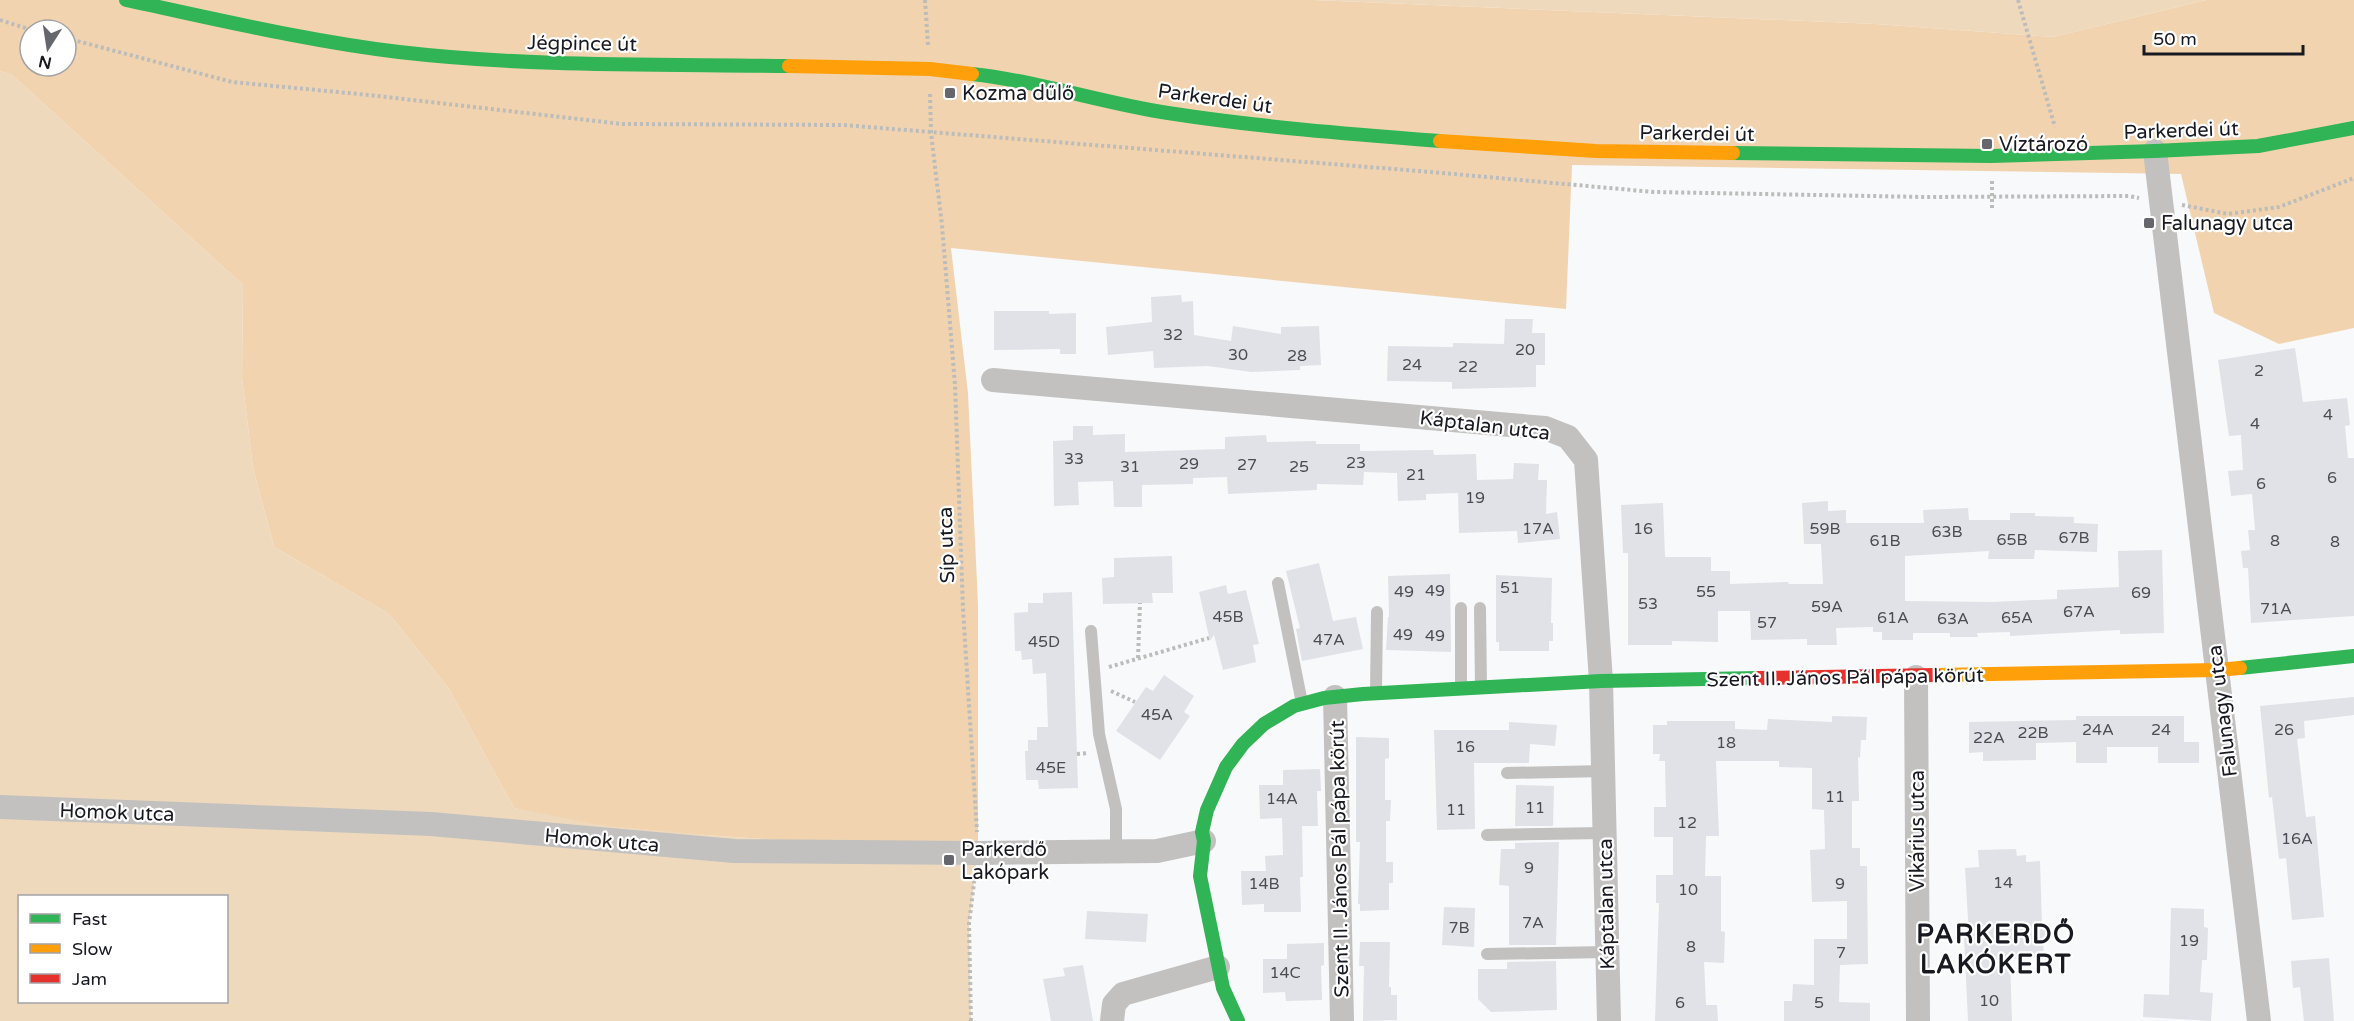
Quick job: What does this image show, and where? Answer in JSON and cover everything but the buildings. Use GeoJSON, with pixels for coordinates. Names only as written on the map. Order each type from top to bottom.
{"type":"FeatureCollection","features":[{"type":"Feature","properties":{"kind":"street","name":"Jégpince út"},"geometry":{"type":"LineString","coordinates":[[126,0],[324,42],[411,53],[507,61],[930,69],[1042,85]]}},
{"type":"Feature","properties":{"kind":"street","name":"Parkerdei út"},"geometry":{"type":"LineString","coordinates":[[1042,85],[1166,113],[1320,132],[1596,151],[1967,156],[2063,154],[2258,146],[2354,128]]}},
{"type":"Feature","properties":{"kind":"street","name":"Falunagy utca"},"geometry":{"type":"LineString","coordinates":[[2155,151],[2259,1021]]}},
{"type":"Feature","properties":{"kind":"street","name":"Káptalan utca"},"geometry":{"type":"LineString","coordinates":[[993,380],[1545,428],[1568,437],[1586,460],[1601,681],[1609,1021]]}},
{"type":"Feature","properties":{"kind":"street","name":"Szent II. János Pál pápa körút"},"geometry":{"type":"LineString","coordinates":[[1238,1021],[1223,988],[1200,876],[1204,841],[1202,832],[1207,810],[1226,767],[1243,744],[1264,724],[1294,706],[1335,697],[1376,693],[1601,681],[2217,670],[2354,656]]}},
{"type":"Feature","properties":{"kind":"street","name":"Vikárius utca"},"geometry":{"type":"LineString","coordinates":[[1916,677],[1918,1021]]}},
{"type":"Feature","properties":{"kind":"street","name":"Szent II. János Pál pápa körút"},"geometry":{"type":"LineString","coordinates":[[1335,697],[1342,1021]]}},
{"type":"Feature","properties":{"kind":"street","name":"Homok utca"},"geometry":{"type":"LineString","coordinates":[[0,807],[432,824],[734,851],[978,853],[1157,851],[1204,841]]}},
{"type":"Feature","properties":{"kind":"street"},"geometry":{"type":"LineString","coordinates":[[1112,1021],[1114,1004],[1123,994],[1218,967]]}},
{"type":"Feature","properties":{"kind":"lane"},"geometry":{"type":"LineString","coordinates":[[1278,583],[1302,704]]}},
{"type":"Feature","properties":{"kind":"lane"},"geometry":{"type":"LineString","coordinates":[[1461,608],[1461,689]]}},
{"type":"Feature","properties":{"kind":"lane"},"geometry":{"type":"LineString","coordinates":[[1480,608],[1481,688]]}},
{"type":"Feature","properties":{"kind":"lane"},"geometry":{"type":"LineString","coordinates":[[1376,693],[1377,612]]}},
{"type":"Feature","properties":{"kind":"lane"},"geometry":{"type":"LineString","coordinates":[[1091,631],[1098,735],[1116,809],[1116,851]]}},
{"type":"Feature","properties":{"kind":"lane"},"geometry":{"type":"LineString","coordinates":[[1507,773],[1604,771]]}},
{"type":"Feature","properties":{"kind":"lane"},"geometry":{"type":"LineString","coordinates":[[1488,835],[1604,833]]}},
{"type":"Feature","properties":{"kind":"lane"},"geometry":{"type":"LineString","coordinates":[[1487,954],[1607,952]]}},
{"type":"Feature","properties":{"kind":"path","name":"Síp utca"},"geometry":{"type":"LineString","coordinates":[[925,0],[930,69],[931,133],[942,225],[955,385],[963,609],[978,853],[969,924],[971,1021]]}},
{"type":"Feature","properties":{"kind":"path"},"geometry":{"type":"LineString","coordinates":[[2018,0],[2063,154]]}},
{"type":"Feature","properties":{"kind":"path"},"geometry":{"type":"LineString","coordinates":[[0,20],[18,26]]}},
{"type":"Feature","properties":{"kind":"path"},"geometry":{"type":"LineString","coordinates":[[78,41],[232,82],[622,124],[843,125],[1654,192],[1924,197],[2129,196],[2228,214],[2279,207],[2354,178]]}},
{"type":"Feature","properties":{"kind":"path"},"geometry":{"type":"LineString","coordinates":[[1138,658],[1140,603]]}},
{"type":"Feature","properties":{"kind":"path"},"geometry":{"type":"LineString","coordinates":[[1094,678],[1138,658],[1209,638]]}},
{"type":"Feature","properties":{"kind":"path"},"geometry":{"type":"LineString","coordinates":[[1094,678],[1135,702]]}},
{"type":"Feature","properties":{"kind":"shaded area"},"geometry":{"type":"Polygon","coordinates":[[[0,0],[1314,0],[1876,24],[2053,37],[2206,0],[2354,0],[2354,328],[2279,344],[2214,313],[2181,174],[1572,165],[1566,309],[951,248],[968,393],[978,604],[978,853],[705,835],[599,825],[514,808],[449,689],[389,614],[274,547],[253,468],[242,378],[243,285],[12,75],[0,71],[0,0]]]}},
{"type":"Feature","properties":{"kind":"shaded area"},"geometry":{"type":"Polygon","coordinates":[[[1314,0],[2206,0],[2053,37],[1876,24],[1314,0]]]}},
{"type":"Feature","properties":{"kind":"shaded area"},"geometry":{"type":"Polygon","coordinates":[[[0,71],[12,75],[243,285],[242,378],[253,468],[274,547],[389,614],[449,689],[514,808],[705,835],[978,853],[969,924],[971,1021],[0,1021],[0,71]]]}},
{"type":"Feature","properties":{"kind":"traffic: fast"},"geometry":{"type":"LineString","coordinates":[[126,0],[330,42],[447,57],[594,64],[789,66]]}},
{"type":"Feature","properties":{"kind":"traffic: fast"},"geometry":{"type":"LineString","coordinates":[[972,74],[997,77],[1143,109],[1202,118],[1304,130],[1440,141]]}},
{"type":"Feature","properties":{"kind":"traffic: fast"},"geometry":{"type":"LineString","coordinates":[[1733,153],[1991,156],[2155,151],[2258,146],[2354,128]]}},
{"type":"Feature","properties":{"kind":"traffic: fast"},"geometry":{"type":"LineString","coordinates":[[2240,668],[2354,656]]}},
{"type":"Feature","properties":{"kind":"traffic: fast"},"geometry":{"type":"LineString","coordinates":[[1238,1021],[1223,988],[1200,876],[1204,841],[1202,832],[1207,810],[1226,767],[1243,744],[1264,724],[1294,706],[1324,698],[1363,694],[1601,681],[1758,678]]}},
{"type":"Feature","properties":{"kind":"traffic: slow"},"geometry":{"type":"LineString","coordinates":[[789,66],[930,69],[972,74]]}},
{"type":"Feature","properties":{"kind":"traffic: slow"},"geometry":{"type":"LineString","coordinates":[[1440,141],[1596,151],[1733,153]]}},
{"type":"Feature","properties":{"kind":"traffic: slow"},"geometry":{"type":"LineString","coordinates":[[1936,675],[2240,668]]}},
{"type":"Feature","properties":{"kind":"traffic: jam"},"geometry":{"type":"LineString","coordinates":[[1758,678],[1936,675]]}},
{"type":"Feature","properties":{"kind":"place","name":"Kozma dűlő"},"geometry":{"type":"Point","coordinates":[950,93]}},
{"type":"Feature","properties":{"kind":"place","name":"Víztározó"},"geometry":{"type":"Point","coordinates":[1987,144]}},
{"type":"Feature","properties":{"kind":"place","name":"Falunagy utca"},"geometry":{"type":"Point","coordinates":[2149,223]}},
{"type":"Feature","properties":{"kind":"place","name":"Parkerdő Lakópark"},"geometry":{"type":"Point","coordinates":[949,860]}},
{"type":"Feature","properties":{"kind":"district","name":"PARKERDŐ LAKÓKERT"},"geometry":{"type":"Point","coordinates":[1996,949]}}]}
